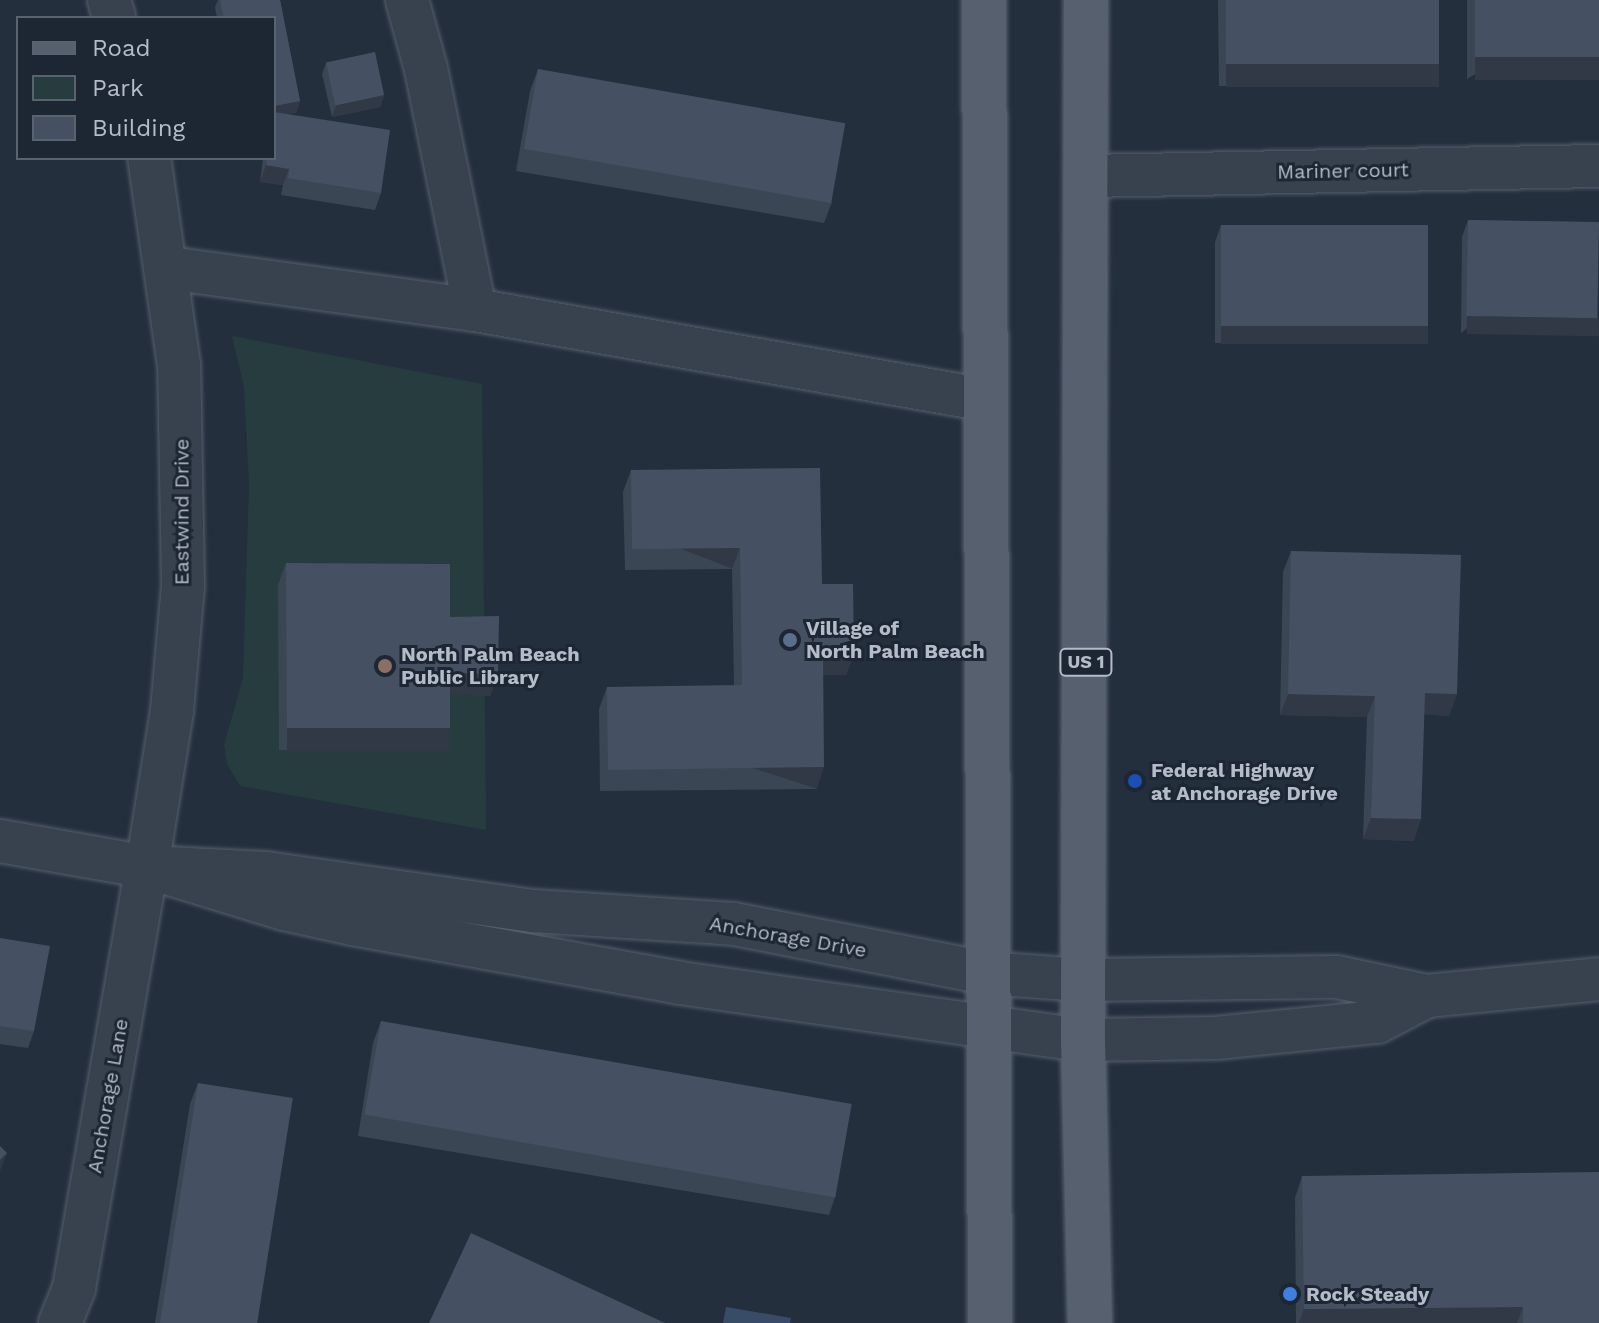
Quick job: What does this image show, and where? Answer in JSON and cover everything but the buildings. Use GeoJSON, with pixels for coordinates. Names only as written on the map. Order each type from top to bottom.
{"type":"FeatureCollection","features":[{"type":"Feature","properties":{"kind":"main road"},"geometry":{"type":"LineString","coordinates":[[984,0],[985,973],[990,1323]]}},
{"type":"Feature","properties":{"kind":"main road","name":"US 1"},"geometry":{"type":"LineString","coordinates":[[1086,0],[1083,1040],[1090,1323]]}},
{"type":"Feature","properties":{"kind":"street"},"geometry":{"type":"LineString","coordinates":[[407,0],[426,69],[475,310]]}},
{"type":"Feature","properties":{"kind":"street","name":"Eastwind Drive"},"geometry":{"type":"LineString","coordinates":[[147,867],[172,711],[183,586],[185,475],[168,268],[149,160]]}},
{"type":"Feature","properties":{"kind":"street","name":"Mariner court"},"geometry":{"type":"LineString","coordinates":[[1086,176],[1599,166]]}},
{"type":"Feature","properties":{"kind":"street"},"geometry":{"type":"LineString","coordinates":[[168,268],[475,310],[986,400]]}},
{"type":"Feature","properties":{"kind":"street","name":"Anchorage Drive"},"geometry":{"type":"LineString","coordinates":[[0,841],[147,867],[284,909],[353,924],[680,983],[1083,1040],[1216,1038],[1377,1022],[1427,996]]}},
{"type":"Feature","properties":{"kind":"street","name":"Anchorage Drive"},"geometry":{"type":"LineString","coordinates":[[147,867],[266,873],[534,911],[734,924],[985,973],[1083,980],[1337,977],[1427,996]]}},
{"type":"Feature","properties":{"kind":"street","name":"Anchorage Lane"},"geometry":{"type":"LineString","coordinates":[[60,1323],[74,1288],[147,867]]}},
{"type":"Feature","properties":{"kind":"street"},"geometry":{"type":"LineString","coordinates":[[1427,996],[1599,979]]}},
{"type":"Feature","properties":{"kind":"green space"},"geometry":{"type":"Polygon","coordinates":[[[232,336],[482,384],[486,830],[240,786],[227,764],[224,745],[243,678],[249,485],[244,387],[232,336]]]}},
{"type":"Feature","properties":{"kind":"water"},"geometry":{"type":"Polygon","coordinates":[[[726,1307],[791,1318],[790,1323],[723,1323],[726,1307]]]}},
{"type":"Feature","properties":{"kind":"place","name":"Village of North Palm Beach"},"geometry":{"type":"Point","coordinates":[790,640]}},
{"type":"Feature","properties":{"kind":"place","name":"North Palm Beach Public Library"},"geometry":{"type":"Point","coordinates":[385,666]}},
{"type":"Feature","properties":{"kind":"place","name":"Federal Highway at Anchorage Drive"},"geometry":{"type":"Point","coordinates":[1135,781]}},
{"type":"Feature","properties":{"kind":"place","name":"Rock Steady"},"geometry":{"type":"Point","coordinates":[1290,1294]}}]}
